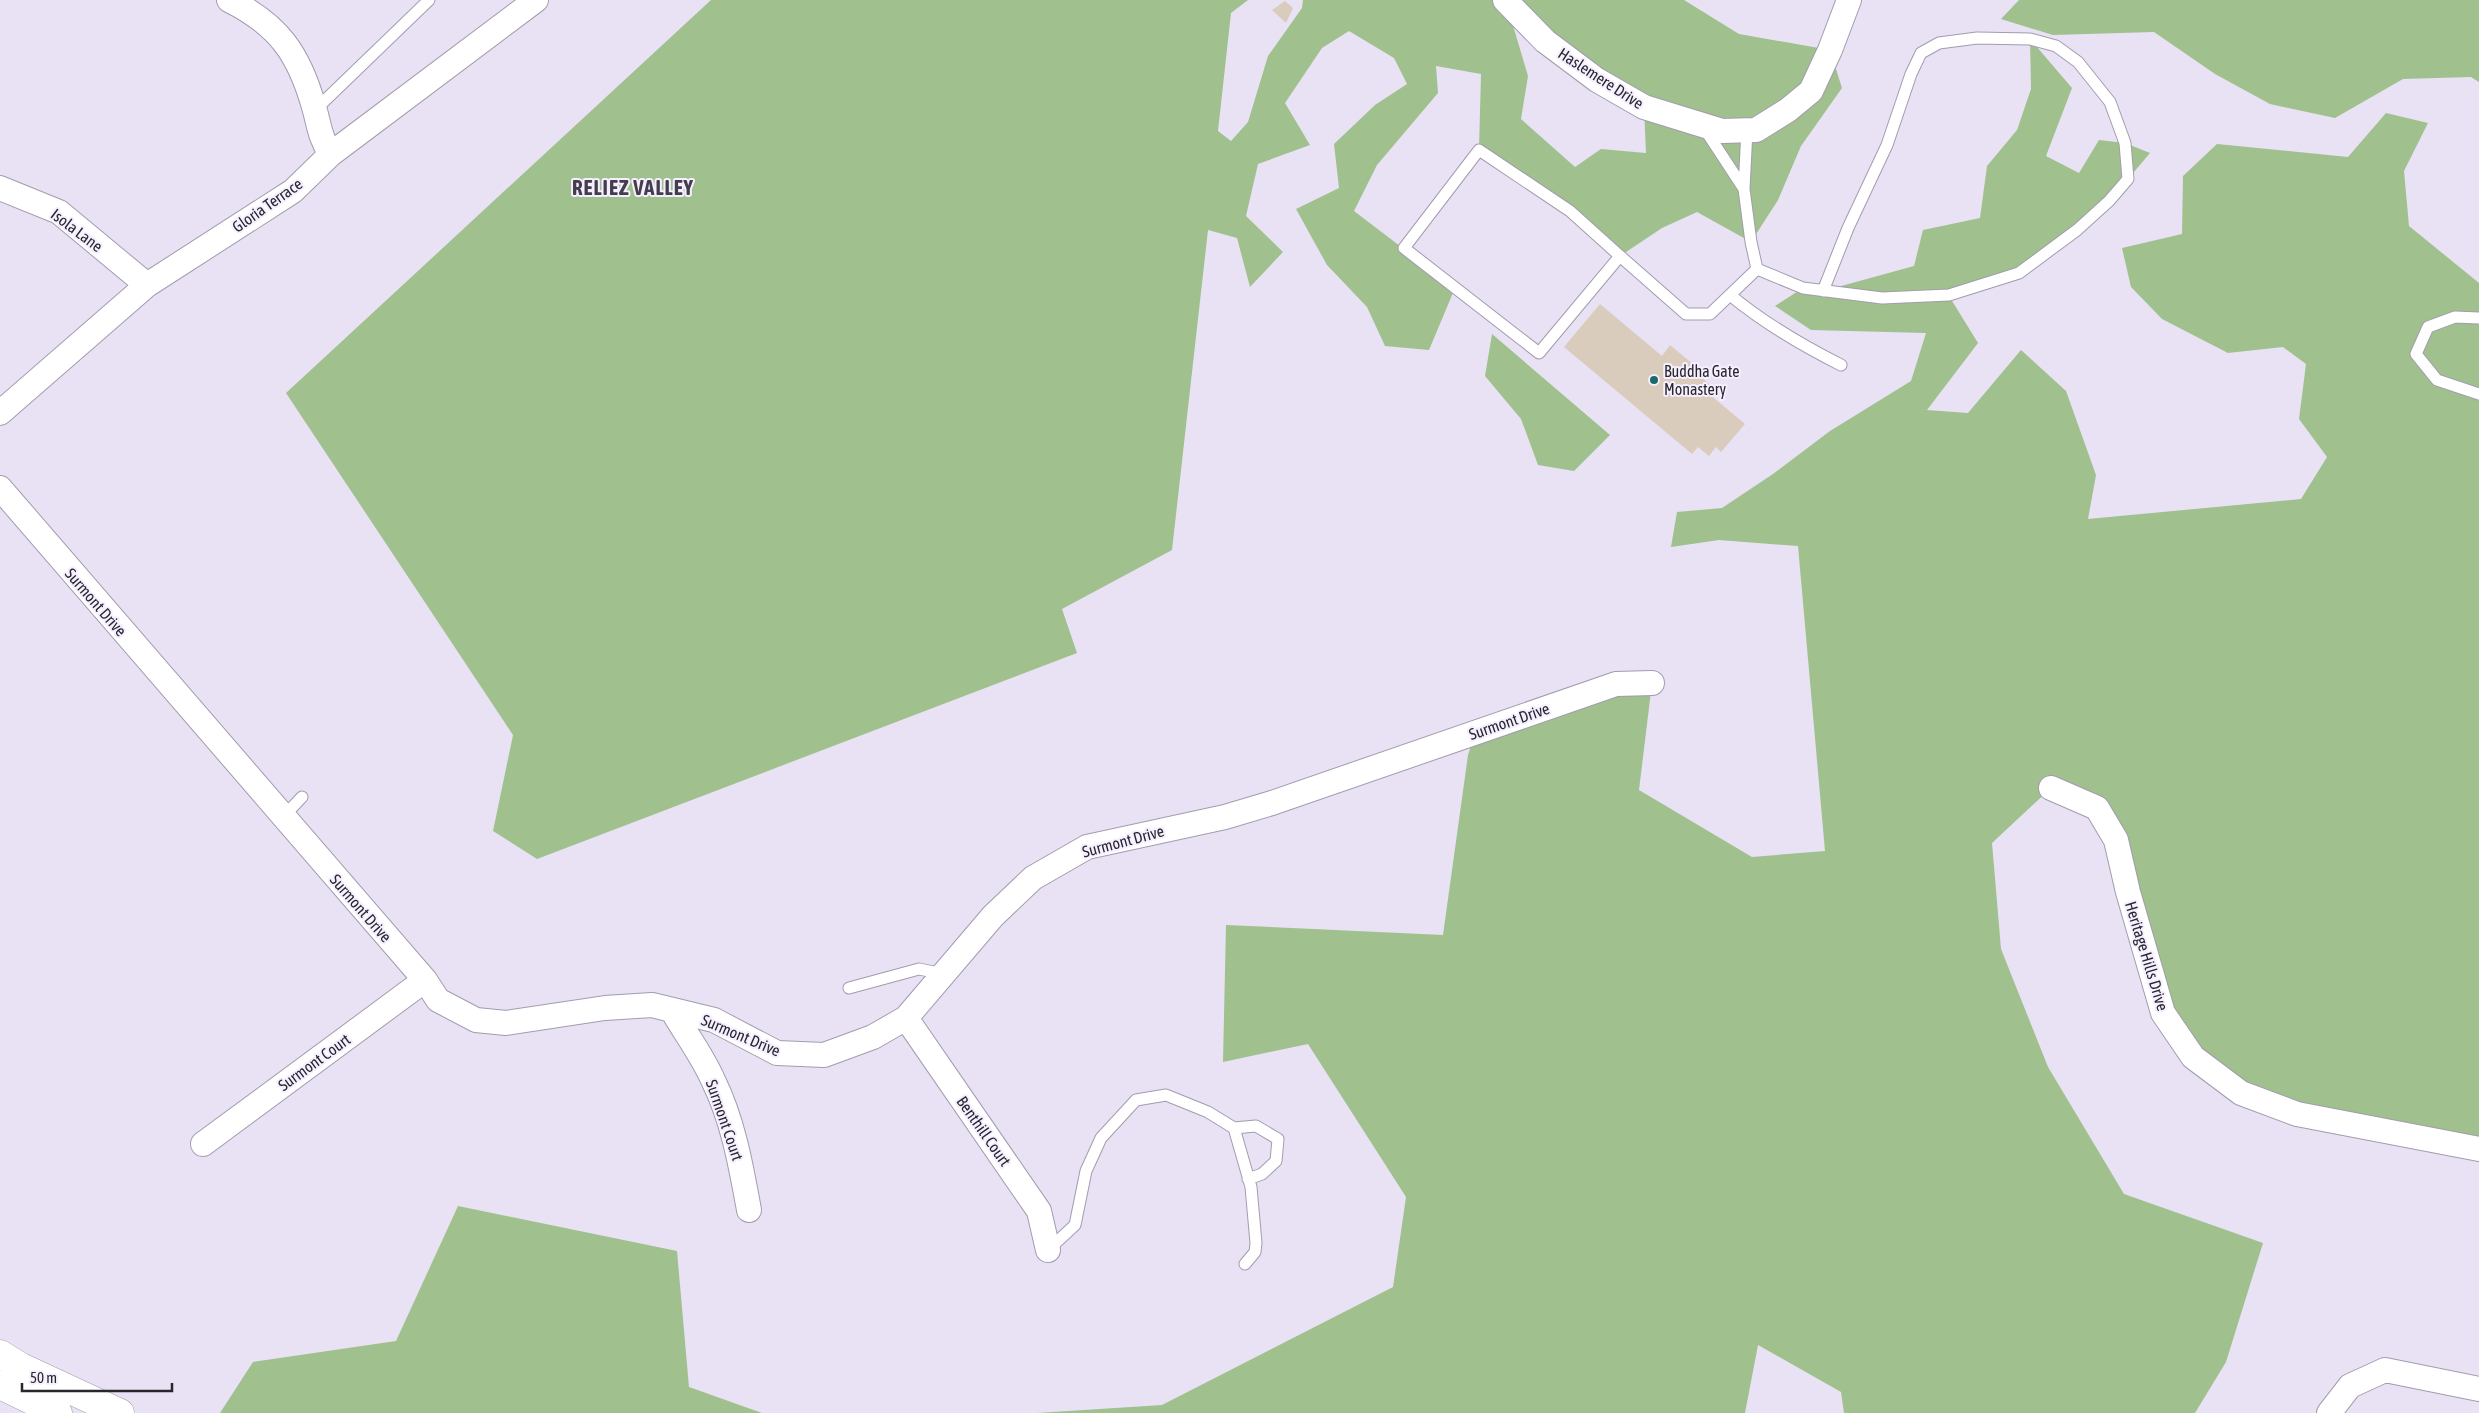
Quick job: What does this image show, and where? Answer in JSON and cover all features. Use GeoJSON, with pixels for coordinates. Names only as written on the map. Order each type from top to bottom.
{"type":"FeatureCollection","features":[{"type":"Feature","properties":{"kind":"main road"},"geometry":{"type":"LineString","coordinates":[[0,1354],[21,1367],[120,1413]]}},
{"type":"Feature","properties":{"kind":"main road"},"geometry":{"type":"LineString","coordinates":[[0,1385],[58,1413]]}},
{"type":"Feature","properties":{"kind":"street"},"geometry":{"type":"LineString","coordinates":[[229,0],[256,14],[291,51],[301,67],[315,110],[322,141],[331,154]]}},
{"type":"Feature","properties":{"kind":"street","name":"Gloria Terrace"},"geometry":{"type":"LineString","coordinates":[[0,413],[147,285],[293,190],[331,154],[536,0]]}},
{"type":"Feature","properties":{"kind":"street","name":"Haslemere Drive"},"geometry":{"type":"LineString","coordinates":[[1505,0],[1545,41],[1597,80],[1644,107],[1722,131],[1756,130],[1788,110],[1811,91],[1830,50],[1849,0]]}},
{"type":"Feature","properties":{"kind":"street","name":"Isola Lane"},"geometry":{"type":"LineString","coordinates":[[0,188],[59,212],[147,285]]}},
{"type":"Feature","properties":{"kind":"street","name":"Surmont Drive"},"geometry":{"type":"LineString","coordinates":[[0,488],[425,980],[438,1000],[476,1020],[506,1023],[605,1008],[652,1005],[714,1020],[777,1053],[824,1055],[873,1037],[906,1018],[993,916],[1033,878],[1087,847],[1224,817],[1284,799],[1616,684],[1652,683]]}},
{"type":"Feature","properties":{"kind":"street","name":"Heritage Hills Drive"},"geometry":{"type":"LineString","coordinates":[[2051,788],[2097,808],[2116,840],[2128,892],[2163,1013],[2193,1057],[2241,1093],[2297,1114],[2479,1149]]}},
{"type":"Feature","properties":{"kind":"street","name":"Surmont Court"},"geometry":{"type":"LineString","coordinates":[[203,1144],[425,980]]}},
{"type":"Feature","properties":{"kind":"street","name":"Surmont Court"},"geometry":{"type":"LineString","coordinates":[[672,1010],[713,1079],[721,1098],[742,1172],[749,1210]]}},
{"type":"Feature","properties":{"kind":"street","name":"Benthill Court"},"geometry":{"type":"LineString","coordinates":[[906,1018],[1039,1211],[1048,1250]]}},
{"type":"Feature","properties":{"kind":"street"},"geometry":{"type":"LineString","coordinates":[[2329,1413],[2350,1386],[2385,1370],[2479,1389]]}},
{"type":"Feature","properties":{"kind":"lane"},"geometry":{"type":"LineString","coordinates":[[315,110],[429,0]]}},
{"type":"Feature","properties":{"kind":"lane"},"geometry":{"type":"LineString","coordinates":[[1757,269],[1803,288],[1823,291],[1882,298],[1949,295],[2019,273],[2077,230],[2109,201],[2128,179],[2125,142],[2110,102],[2078,62],[2056,46],[2039,42],[1977,38],[1939,42],[1921,53],[1911,74],[1887,145],[1848,228],[1823,291]]}},
{"type":"Feature","properties":{"kind":"lane"},"geometry":{"type":"LineString","coordinates":[[1703,125],[1744,189]]}},
{"type":"Feature","properties":{"kind":"lane"},"geometry":{"type":"LineString","coordinates":[[1747,130],[1744,189],[1751,242],[1757,269]]}},
{"type":"Feature","properties":{"kind":"lane"},"geometry":{"type":"LineString","coordinates":[[1620,256],[1540,353],[1404,248],[1479,150],[1570,211],[1686,314],[1710,314],[1757,269]]}},
{"type":"Feature","properties":{"kind":"lane"},"geometry":{"type":"LineString","coordinates":[[1730,295],[1753,314],[1797,343],[1841,365]]}},
{"type":"Feature","properties":{"kind":"lane"},"geometry":{"type":"LineString","coordinates":[[2479,318],[2455,317],[2428,327],[2416,354],[2437,380],[2479,394]]}},
{"type":"Feature","properties":{"kind":"lane"},"geometry":{"type":"LineString","coordinates":[[283,817],[302,797]]}},
{"type":"Feature","properties":{"kind":"lane"},"geometry":{"type":"LineString","coordinates":[[849,988],[919,969],[944,974]]}},
{"type":"Feature","properties":{"kind":"lane"},"geometry":{"type":"LineString","coordinates":[[1048,1250],[1075,1225],[1086,1172],[1101,1138],[1136,1100],[1166,1095],[1208,1112],[1234,1128],[1256,1126],[1278,1139],[1276,1161],[1262,1174],[1248,1179]]}},
{"type":"Feature","properties":{"kind":"lane"},"geometry":{"type":"LineString","coordinates":[[1234,1128],[1248,1179],[1256,1243],[1255,1252],[1245,1264]]}},
{"type":"Feature","properties":{"kind":"green space"},"geometry":{"type":"Polygon","coordinates":[[[711,0],[1248,0],[1231,13],[1218,131],[1231,141],[1248,122],[1268,56],[1302,8],[1303,0],[1684,0],[1739,34],[1830,50],[1842,88],[1801,146],[1778,200],[1751,242],[1697,212],[1662,228],[1620,256],[1570,211],[1479,150],[1481,74],[1436,66],[1438,93],[1377,165],[1354,211],[1455,288],[1429,350],[1385,346],[1367,307],[1327,265],[1296,209],[1339,188],[1334,144],[1375,105],[1407,84],[1394,58],[1349,31],[1322,48],[1285,103],[1310,145],[1258,164],[1246,216],[1283,252],[1250,287],[1237,238],[1208,230],[1172,550],[1062,609],[1077,653],[537,859],[493,831],[513,735],[286,393],[711,0]],[[1506,2],[1528,76],[1521,119],[1575,167],[1601,149],[1646,153],[1644,107],[1506,2]]]}},
{"type":"Feature","properties":{"kind":"green space"},"geometry":{"type":"Polygon","coordinates":[[[2019,0],[2479,0],[2479,82],[2471,77],[2403,79],[2335,118],[2270,104],[2215,74],[2154,32],[2053,35],[2001,19],[2019,0]]]}},
{"type":"Feature","properties":{"kind":"green space"},"geometry":{"type":"Polygon","coordinates":[[[2030,39],[2072,88],[2046,156],[2079,173],[2099,140],[2125,143],[2150,153],[2128,179],[2019,273],[1949,296],[1978,343],[1927,410],[1968,413],[2021,350],[2066,391],[2096,475],[2088,519],[2301,499],[2327,457],[2299,419],[2306,364],[2283,347],[2228,353],[2162,319],[2131,287],[2122,248],[2182,234],[2183,176],[2217,144],[2348,157],[2386,113],[2428,123],[2404,171],[2409,226],[2479,283],[2479,1149],[2241,1093],[2163,1013],[2097,808],[2051,788],[1992,843],[2001,949],[2048,1067],[2124,1194],[2263,1243],[2226,1362],[2195,1413],[1844,1413],[1841,1392],[1758,1345],[1745,1413],[1037,1413],[1162,1405],[1393,1287],[1406,1197],[1308,1044],[1223,1062],[1226,925],[1443,935],[1468,755],[1475,733],[1652,683],[1639,790],[1752,857],[1825,851],[1798,546],[1719,540],[1671,547],[1677,512],[1722,508],[1773,474],[1830,431],[1911,381],[1926,333],[1811,330],[1775,306],[1803,288],[1823,291],[1914,266],[1923,230],[1980,218],[1987,166],[2017,130],[2031,89],[2030,39]]]}},
{"type":"Feature","properties":{"kind":"green space"},"geometry":{"type":"Polygon","coordinates":[[[1492,334],[1610,435],[1574,471],[1538,465],[1521,419],[1485,376],[1492,334]]]}},
{"type":"Feature","properties":{"kind":"green space"},"geometry":{"type":"Polygon","coordinates":[[[458,1206],[677,1251],[689,1387],[762,1413],[220,1413],[253,1362],[396,1341],[458,1206]]]}},
{"type":"Feature","properties":{"kind":"building"},"geometry":{"type":"Polygon","coordinates":[[[1285,1],[1293,8],[1286,23],[1272,10],[1285,1]]]}},
{"type":"Feature","properties":{"kind":"building","name":"Buddha Gate Monastery"},"geometry":{"type":"Polygon","coordinates":[[[1600,304],[1662,356],[1670,345],[1699,369],[1696,373],[1713,387],[1708,393],[1745,424],[1721,452],[1716,447],[1709,456],[1698,447],[1692,454],[1564,347],[1600,304]]]}},
{"type":"Feature","properties":{"kind":"place","name":"Buddha Gate Monastery"},"geometry":{"type":"Point","coordinates":[1654,380]}},
{"type":"Feature","properties":{"kind":"district","name":"RELIEZ VALLEY"},"geometry":{"type":"Point","coordinates":[633,187]}}]}
